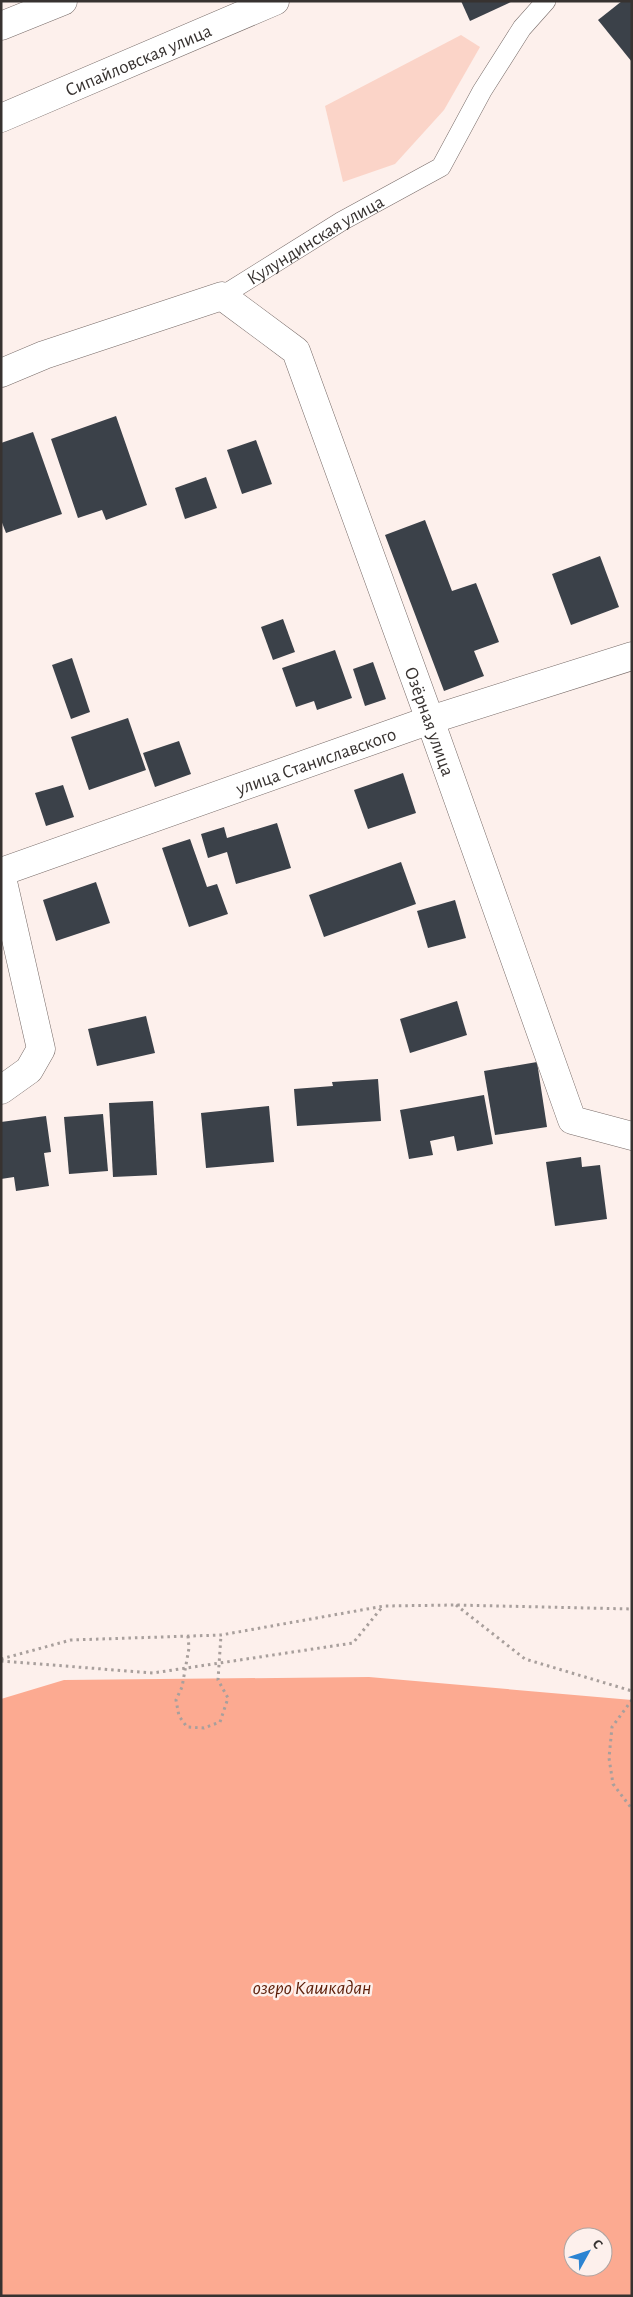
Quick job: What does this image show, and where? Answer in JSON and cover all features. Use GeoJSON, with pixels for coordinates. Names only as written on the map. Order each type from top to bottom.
{"type":"FeatureCollection","features":[{"type":"Feature","properties":{"kind":"street"},"geometry":{"type":"LineString","coordinates":[[1,26],[64,1]]}},
{"type":"Feature","properties":{"kind":"street","name":"Сипайловская улица"},"geometry":{"type":"LineString","coordinates":[[1,118],[274,1]]}},
{"type":"Feature","properties":{"kind":"street","name":"Кулундинская улица"},"geometry":{"type":"LineString","coordinates":[[1,373],[44,355],[222,296]]}},
{"type":"Feature","properties":{"kind":"street","name":"Озёрная улица"},"geometry":{"type":"LineString","coordinates":[[222,296],[296,351],[572,1120],[632,1136]]}},
{"type":"Feature","properties":{"kind":"street","name":"улица Станиславского"},"geometry":{"type":"LineString","coordinates":[[1,872],[430,720],[632,656]]}},
{"type":"Feature","properties":{"kind":"street"},"geometry":{"type":"LineString","coordinates":[[1,872],[41,1049],[29,1070],[1,1090]]}},
{"type":"Feature","properties":{"kind":"lane","name":"Кулундинская улица"},"geometry":{"type":"LineString","coordinates":[[222,296],[342,221],[441,167],[482,91],[522,28],[546,1]]}},
{"type":"Feature","properties":{"kind":"path"},"geometry":{"type":"LineString","coordinates":[[455,1605],[525,1659],[632,1691]]}},
{"type":"Feature","properties":{"kind":"path"},"geometry":{"type":"LineString","coordinates":[[1,1660],[71,1640],[221,1635],[384,1606],[455,1605],[632,1609]]}},
{"type":"Feature","properties":{"kind":"path"},"geometry":{"type":"LineString","coordinates":[[1,1660],[153,1673],[353,1642],[384,1606]]}},
{"type":"Feature","properties":{"kind":"path"},"geometry":{"type":"LineString","coordinates":[[188,1636],[186,1668],[182,1687],[176,1700],[179,1716],[187,1727],[204,1728],[220,1722],[228,1698],[218,1680],[221,1635]]}},
{"type":"Feature","properties":{"kind":"path"},"geometry":{"type":"LineString","coordinates":[[632,1700],[612,1727],[610,1758],[613,1784],[632,1809]]}},
{"type":"Feature","properties":{"kind":"shaded area"},"geometry":{"type":"Polygon","coordinates":[[[461,35],[480,47],[444,110],[395,164],[343,182],[325,106],[461,35]]]}},
{"type":"Feature","properties":{"kind":"water","name":"озеро Кашкадан"},"geometry":{"type":"Polygon","coordinates":[[[369,1677],[632,1700],[632,2296],[1,2296],[1,1699],[64,1680],[369,1677]]]}},
{"type":"Feature","properties":{"kind":"building"},"geometry":{"type":"Polygon","coordinates":[[[461,1],[513,1],[470,21],[461,1]]]}},
{"type":"Feature","properties":{"kind":"building"},"geometry":{"type":"Polygon","coordinates":[[[622,1],[632,1],[632,62],[598,20],[622,1]]]}},
{"type":"Feature","properties":{"kind":"building"},"geometry":{"type":"Polygon","coordinates":[[[116,416],[147,505],[106,520],[102,510],[78,518],[51,439],[116,416]]]}},
{"type":"Feature","properties":{"kind":"building"},"geometry":{"type":"Polygon","coordinates":[[[33,432],[62,514],[6,533],[1,520],[1,443],[33,432]]]}},
{"type":"Feature","properties":{"kind":"building"},"geometry":{"type":"Polygon","coordinates":[[[256,440],[272,484],[242,494],[227,450],[256,440]]]}},
{"type":"Feature","properties":{"kind":"building"},"geometry":{"type":"Polygon","coordinates":[[[206,477],[217,508],[185,519],[175,488],[206,477]]]}},
{"type":"Feature","properties":{"kind":"building"},"geometry":{"type":"Polygon","coordinates":[[[425,520],[452,591],[476,583],[499,642],[474,651],[484,676],[444,691],[385,535],[425,520]]]}},
{"type":"Feature","properties":{"kind":"building"},"geometry":{"type":"Polygon","coordinates":[[[600,556],[619,607],[571,625],[552,574],[600,556]]]}},
{"type":"Feature","properties":{"kind":"building"},"geometry":{"type":"Polygon","coordinates":[[[283,619],[295,652],[273,660],[261,627],[283,619]]]}},
{"type":"Feature","properties":{"kind":"building"},"geometry":{"type":"Polygon","coordinates":[[[335,650],[352,698],[317,710],[314,701],[296,707],[282,668],[335,650]]]}},
{"type":"Feature","properties":{"kind":"building"},"geometry":{"type":"Polygon","coordinates":[[[72,658],[90,712],[71,719],[52,665],[72,658]]]}},
{"type":"Feature","properties":{"kind":"building"},"geometry":{"type":"Polygon","coordinates":[[[373,662],[386,699],[365,706],[353,669],[373,662]]]}},
{"type":"Feature","properties":{"kind":"building"},"geometry":{"type":"Polygon","coordinates":[[[128,718],[146,770],[89,790],[71,737],[128,718]]]}},
{"type":"Feature","properties":{"kind":"building"},"geometry":{"type":"Polygon","coordinates":[[[179,741],[191,774],[155,787],[143,753],[179,741]]]}},
{"type":"Feature","properties":{"kind":"building"},"geometry":{"type":"Polygon","coordinates":[[[403,773],[416,813],[368,829],[354,790],[403,773]]]}},
{"type":"Feature","properties":{"kind":"building"},"geometry":{"type":"Polygon","coordinates":[[[63,785],[74,817],[46,826],[35,793],[63,785]]]}},
{"type":"Feature","properties":{"kind":"building"},"geometry":{"type":"Polygon","coordinates":[[[277,823],[291,868],[236,884],[227,852],[208,858],[201,834],[224,827],[227,838],[277,823]]]}},
{"type":"Feature","properties":{"kind":"building"},"geometry":{"type":"Polygon","coordinates":[[[190,839],[207,887],[217,884],[228,914],[189,927],[162,848],[190,839]]]}},
{"type":"Feature","properties":{"kind":"building"},"geometry":{"type":"Polygon","coordinates":[[[401,862],[416,904],[324,937],[309,895],[401,862]]]}},
{"type":"Feature","properties":{"kind":"building"},"geometry":{"type":"Polygon","coordinates":[[[96,882],[110,923],[56,941],[43,900],[96,882]]]}},
{"type":"Feature","properties":{"kind":"building"},"geometry":{"type":"Polygon","coordinates":[[[455,900],[466,938],[428,948],[417,911],[455,900]]]}},
{"type":"Feature","properties":{"kind":"building"},"geometry":{"type":"Polygon","coordinates":[[[457,1001],[467,1035],[410,1053],[400,1019],[457,1001]]]}},
{"type":"Feature","properties":{"kind":"building"},"geometry":{"type":"Polygon","coordinates":[[[146,1016],[155,1053],[97,1066],[88,1029],[146,1016]]]}},
{"type":"Feature","properties":{"kind":"building"},"geometry":{"type":"Polygon","coordinates":[[[537,1062],[547,1127],[495,1135],[484,1071],[537,1062]]]}},
{"type":"Feature","properties":{"kind":"building"},"geometry":{"type":"Polygon","coordinates":[[[378,1079],[381,1121],[297,1126],[294,1089],[333,1086],[332,1082],[378,1079]]]}},
{"type":"Feature","properties":{"kind":"building"},"geometry":{"type":"Polygon","coordinates":[[[484,1095],[493,1144],[457,1151],[454,1136],[430,1141],[433,1155],[409,1159],[400,1110],[484,1095]]]}},
{"type":"Feature","properties":{"kind":"building"},"geometry":{"type":"Polygon","coordinates":[[[153,1101],[157,1175],[113,1177],[109,1103],[153,1101]]]}},
{"type":"Feature","properties":{"kind":"building"},"geometry":{"type":"Polygon","coordinates":[[[269,1106],[274,1162],[206,1168],[201,1113],[269,1106]]]}},
{"type":"Feature","properties":{"kind":"building"},"geometry":{"type":"Polygon","coordinates":[[[103,1114],[108,1171],[69,1174],[64,1117],[103,1114]]]}},
{"type":"Feature","properties":{"kind":"building"},"geometry":{"type":"Polygon","coordinates":[[[46,1116],[51,1152],[44,1153],[49,1186],[16,1191],[14,1177],[1,1179],[1,1122],[46,1116]]]}},
{"type":"Feature","properties":{"kind":"building"},"geometry":{"type":"Polygon","coordinates":[[[581,1157],[582,1167],[600,1165],[607,1219],[555,1226],[546,1162],[581,1157]]]}}]}
